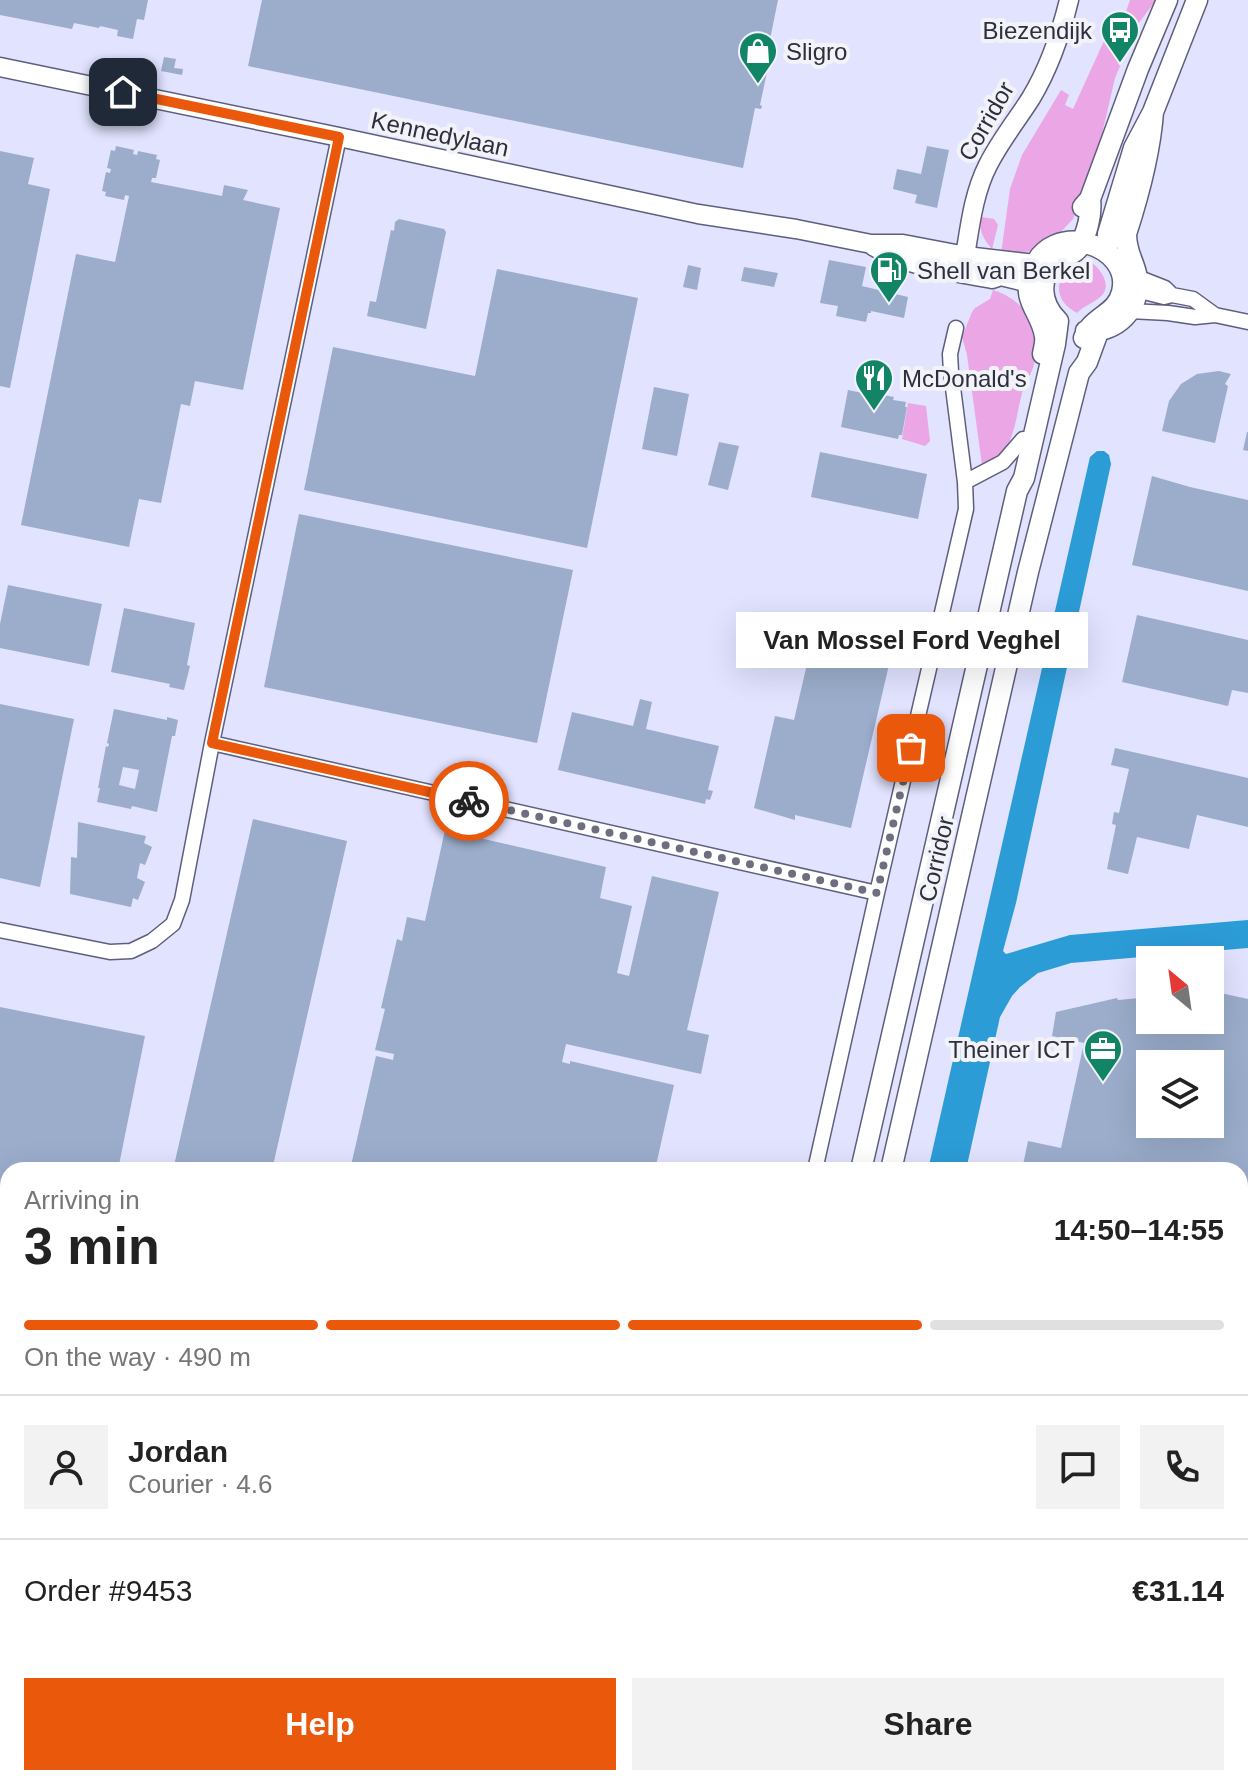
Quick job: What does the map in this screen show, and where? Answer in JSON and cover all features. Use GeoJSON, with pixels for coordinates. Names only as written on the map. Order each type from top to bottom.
{"type":"FeatureCollection","features":[{"type":"Feature","properties":{"kind":"main road"},"geometry":{"type":"LineString","coordinates":[[1076,241],[1081,210],[1090,199],[1167,0]]}},
{"type":"Feature","properties":{"kind":"main road"},"geometry":{"type":"LineString","coordinates":[[1107,252],[1108,234],[1134,148],[1153,112],[1197,0]]}},
{"type":"Feature","properties":{"kind":"main road"},"geometry":{"type":"LineString","coordinates":[[1132,284],[1123,278],[1107,252],[1097,246],[1076,241],[1060,243],[1050,248],[1034,283],[1034,310],[1050,323],[1092,332],[1114,326],[1130,311],[1132,284],[1126,234],[1147,160],[1153,112]]}},
{"type":"Feature","properties":{"kind":"main road"},"geometry":{"type":"LineString","coordinates":[[1092,332],[1093,323],[1113,308],[1132,284]]}},
{"type":"Feature","properties":{"kind":"main road","name":"Corridor"},"geometry":{"type":"LineString","coordinates":[[1017,491],[1015,476],[1050,323]]}},
{"type":"Feature","properties":{"kind":"main road","name":"Corridor"},"geometry":{"type":"LineString","coordinates":[[863,1162],[1017,491],[1024,478],[1055,344],[1050,323]]}},
{"type":"Feature","properties":{"kind":"main road","name":"Corridor"},"geometry":{"type":"LineString","coordinates":[[893,1162],[1028,572],[1079,373],[1078,359],[1092,332]]}},
{"type":"Feature","properties":{"kind":"street","name":"Corridor"},"geometry":{"type":"LineString","coordinates":[[964,264],[979,186],[987,166],[1033,94],[1061,34],[1069,0]]}},
{"type":"Feature","properties":{"kind":"street","name":"Kennedylaan"},"geometry":{"type":"LineString","coordinates":[[0,67],[698,214],[871,244],[903,244],[1034,283]]}},
{"type":"Feature","properties":{"kind":"street"},"geometry":{"type":"LineString","coordinates":[[0,930],[110,952],[131,951],[152,941],[173,924],[182,900],[339,137]]}},
{"type":"Feature","properties":{"kind":"street","name":"Kennedylaan"},"geometry":{"type":"LineString","coordinates":[[964,264],[992,279],[1001,276],[1034,283]]}},
{"type":"Feature","properties":{"kind":"street"},"geometry":{"type":"LineString","coordinates":[[1132,284],[1164,297],[1172,295],[1193,299],[1215,315]]}},
{"type":"Feature","properties":{"kind":"street"},"geometry":{"type":"LineString","coordinates":[[1130,311],[1195,317],[1215,315],[1248,322]]}},
{"type":"Feature","properties":{"kind":"street","name":"Corridor"},"geometry":{"type":"LineString","coordinates":[[817,1162],[964,521],[965,482],[951,363],[952,339],[956,328]]}},
{"type":"Feature","properties":{"kind":"street"},"geometry":{"type":"LineString","coordinates":[[965,482],[1003,462],[1023,439]]}},
{"type":"Feature","properties":{"kind":"street"},"geometry":{"type":"LineString","coordinates":[[212,743],[877,893]]}},
{"type":"Feature","properties":{"kind":"shaded area"},"geometry":{"type":"Polygon","coordinates":[[[1130,0],[1156,0],[1138,24],[1115,78],[1099,147],[1073,219],[1057,236],[1039,248],[1017,255],[1001,254],[1010,189],[1022,155],[1061,90],[1069,95],[1065,105],[1073,109],[1108,32],[1117,38],[1130,0]]]}},
{"type":"Feature","properties":{"kind":"shaded area"},"geometry":{"type":"Polygon","coordinates":[[[981,217],[994,219],[998,225],[992,249],[982,234],[981,217]]]}},
{"type":"Feature","properties":{"kind":"shaded area"},"geometry":{"type":"Polygon","coordinates":[[[1089,261],[1104,278],[1105,289],[1099,298],[1077,313],[1064,302],[1059,285],[1089,261]]]}},
{"type":"Feature","properties":{"kind":"shaded area"},"geometry":{"type":"Polygon","coordinates":[[[993,290],[1023,309],[1033,328],[1036,351],[1012,436],[1001,454],[982,465],[962,337],[972,312],[990,299],[993,290]]]}},
{"type":"Feature","properties":{"kind":"shaded area"},"geometry":{"type":"Polygon","coordinates":[[[908,403],[926,406],[930,441],[925,446],[902,439],[908,403]]]}},
{"type":"Feature","properties":{"kind":"water"},"geometry":{"type":"Polygon","coordinates":[[[1097,451],[1104,451],[1109,455],[1111,464],[1003,951],[1006,954],[1070,935],[1248,920],[1248,948],[1224,950],[1224,946],[1136,946],[1136,957],[1071,963],[1038,973],[1012,996],[1000,1017],[968,1162],[930,1162],[1090,457],[1097,451]]]}},
{"type":"Feature","properties":{"kind":"building"},"geometry":{"type":"Polygon","coordinates":[[[0,0],[148,0],[144,20],[137,19],[133,39],[117,36],[118,30],[100,26],[74,23],[72,29],[0,15],[0,0]]]}},
{"type":"Feature","properties":{"kind":"building"},"geometry":{"type":"Polygon","coordinates":[[[262,0],[778,0],[767,54],[772,55],[772,59],[761,109],[755,108],[743,168],[248,66],[262,0]]]}},
{"type":"Feature","properties":{"kind":"building"},"geometry":{"type":"Polygon","coordinates":[[[164,57],[176,59],[174,68],[183,69],[182,75],[161,71],[164,57]]]}},
{"type":"Feature","properties":{"kind":"building"},"geometry":{"type":"Polygon","coordinates":[[[116,146],[134,150],[133,154],[137,155],[138,151],[157,155],[156,159],[160,160],[156,178],[152,178],[151,182],[222,196],[224,185],[248,190],[243,200],[280,208],[243,390],[195,381],[190,406],[181,404],[161,503],[139,499],[129,547],[21,525],[76,254],[115,262],[129,196],[125,195],[124,200],[105,196],[106,192],[102,191],[106,172],[110,173],[111,169],[107,168],[111,150],[115,151],[116,146]]]}},
{"type":"Feature","properties":{"kind":"building"},"geometry":{"type":"Polygon","coordinates":[[[927,146],[949,150],[937,208],[915,203],[917,195],[893,189],[897,169],[921,174],[927,146]]]}},
{"type":"Feature","properties":{"kind":"building"},"geometry":{"type":"Polygon","coordinates":[[[0,151],[34,158],[28,184],[50,189],[10,388],[0,386],[0,151]]]}},
{"type":"Feature","properties":{"kind":"building"},"geometry":{"type":"Polygon","coordinates":[[[399,219],[446,232],[426,329],[367,316],[370,301],[376,302],[391,230],[394,231],[395,222],[399,219]]]}},
{"type":"Feature","properties":{"kind":"building"},"geometry":{"type":"Polygon","coordinates":[[[829,260],[866,267],[862,286],[908,297],[904,318],[871,311],[866,322],[836,316],[838,306],[820,303],[829,260]]]}},
{"type":"Feature","properties":{"kind":"building"},"geometry":{"type":"Polygon","coordinates":[[[688,265],[701,268],[697,290],[683,287],[688,265]]]}},
{"type":"Feature","properties":{"kind":"building"},"geometry":{"type":"Polygon","coordinates":[[[744,267],[778,273],[774,287],[741,281],[744,267]]]}},
{"type":"Feature","properties":{"kind":"building"},"geometry":{"type":"Polygon","coordinates":[[[497,269],[638,298],[587,548],[304,490],[333,347],[475,376],[497,269]]]}},
{"type":"Feature","properties":{"kind":"building"},"geometry":{"type":"Polygon","coordinates":[[[1219,371],[1231,374],[1225,384],[1228,386],[1215,443],[1162,431],[1169,401],[1181,384],[1197,374],[1219,371]]]}},
{"type":"Feature","properties":{"kind":"building"},"geometry":{"type":"Polygon","coordinates":[[[654,387],[689,394],[677,456],[642,449],[654,387]]]}},
{"type":"Feature","properties":{"kind":"building"},"geometry":{"type":"Polygon","coordinates":[[[848,390],[894,397],[893,400],[906,402],[902,435],[898,439],[841,427],[848,390]]]}},
{"type":"Feature","properties":{"kind":"building"},"geometry":{"type":"Polygon","coordinates":[[[1248,432],[1248,451],[1243,450],[1248,432]]]}},
{"type":"Feature","properties":{"kind":"building"},"geometry":{"type":"Polygon","coordinates":[[[719,442],[739,446],[728,490],[708,485],[719,442]]]}},
{"type":"Feature","properties":{"kind":"building"},"geometry":{"type":"Polygon","coordinates":[[[820,452],[927,474],[918,519],[811,497],[820,452]]]}},
{"type":"Feature","properties":{"kind":"building"},"geometry":{"type":"Polygon","coordinates":[[[1152,476],[1248,500],[1248,591],[1132,565],[1152,476]]]}},
{"type":"Feature","properties":{"kind":"building"},"geometry":{"type":"Polygon","coordinates":[[[299,514],[573,570],[537,743],[264,687],[299,514]]]}},
{"type":"Feature","properties":{"kind":"building"},"geometry":{"type":"Polygon","coordinates":[[[8,585],[102,604],[89,666],[0,648],[0,624],[8,585]]]}},
{"type":"Feature","properties":{"kind":"building"},"geometry":{"type":"Polygon","coordinates":[[[124,608],[195,623],[184,690],[169,687],[170,684],[111,672],[124,608]]]}},
{"type":"Feature","properties":{"kind":"building"},"geometry":{"type":"Polygon","coordinates":[[[1137,615],[1248,640],[1248,693],[1232,690],[1228,706],[1122,682],[1137,615]]]}},
{"type":"Feature","properties":{"kind":"building"},"geometry":{"type":"Polygon","coordinates":[[[817,621],[895,639],[851,828],[795,815],[795,820],[754,808],[775,716],[794,720],[817,621]]]}},
{"type":"Feature","properties":{"kind":"building"},"geometry":{"type":"Polygon","coordinates":[[[640,699],[652,702],[646,729],[719,746],[708,790],[713,791],[705,804],[558,770],[572,712],[633,726],[640,699]]]}},
{"type":"Feature","properties":{"kind":"building"},"geometry":{"type":"Polygon","coordinates":[[[0,704],[74,719],[40,887],[0,878],[0,704]]]}},
{"type":"Feature","properties":{"kind":"building"},"geometry":{"type":"Polygon","coordinates":[[[114,709],[178,720],[157,812],[97,802],[114,709]],[[123,767],[119,785],[135,789],[139,770],[123,767]]]}},
{"type":"Feature","properties":{"kind":"building"},"geometry":{"type":"Polygon","coordinates":[[[1115,748],[1248,778],[1248,827],[1197,815],[1189,849],[1137,837],[1128,874],[1107,869],[1116,825],[1112,824],[1114,812],[1119,813],[1129,769],[1111,765],[1115,748]]]}},
{"type":"Feature","properties":{"kind":"building"},"geometry":{"type":"Polygon","coordinates":[[[253,819],[347,841],[274,1162],[175,1162],[253,819]]]}},
{"type":"Feature","properties":{"kind":"building"},"geometry":{"type":"Polygon","coordinates":[[[78,822],[146,836],[144,843],[152,847],[145,865],[140,863],[137,878],[145,882],[138,900],[133,898],[131,907],[70,894],[71,857],[77,858],[78,822]]]}},
{"type":"Feature","properties":{"kind":"building"},"geometry":{"type":"Polygon","coordinates":[[[445,830],[606,867],[600,898],[632,906],[617,973],[629,976],[652,876],[719,892],[687,1030],[709,1035],[701,1074],[566,1044],[562,1062],[570,1064],[570,1061],[674,1085],[657,1162],[352,1162],[376,1056],[393,1060],[394,1054],[375,1050],[397,939],[402,941],[407,917],[425,921],[445,830]]]}},
{"type":"Feature","properties":{"kind":"building"},"geometry":{"type":"Polygon","coordinates":[[[1224,994],[1248,999],[1248,1162],[1024,1162],[1028,1141],[1061,1148],[1084,1043],[1052,1036],[1056,1012],[1136,998],[1136,1034],[1224,1034],[1224,994]]]}},
{"type":"Feature","properties":{"kind":"building"},"geometry":{"type":"Polygon","coordinates":[[[0,1007],[145,1036],[120,1162],[0,1162],[0,1007]]]}},
{"type":"Feature","properties":{"kind":"way so far"},"geometry":{"type":"LineString","coordinates":[[469,801],[877,893],[911,748]]}},
{"type":"Feature","properties":{"kind":"place","name":"Biezendijk"},"geometry":{"type":"Point","coordinates":[1120,64]}},
{"type":"Feature","properties":{"kind":"place","name":"Sligro"},"geometry":{"type":"Point","coordinates":[758,85]}},
{"type":"Feature","properties":{"kind":"place","name":"Shell van Berkel"},"geometry":{"type":"Point","coordinates":[889,304]}},
{"type":"Feature","properties":{"kind":"place","name":"McDonald's"},"geometry":{"type":"Point","coordinates":[874,412]}},
{"type":"Feature","properties":{"kind":"place","name":"Van Mossel Ford Veghel"},"geometry":{"type":"Point","coordinates":[911,748]}},
{"type":"Feature","properties":{"kind":"place","name":"Theiner ICT"},"geometry":{"type":"Point","coordinates":[1103,1083]}},
{"type":"Feature","properties":{"kind":"route"},"geometry":{"type":"LineString","coordinates":[[123,92],[339,137],[212,743],[469,801]]}}]}
